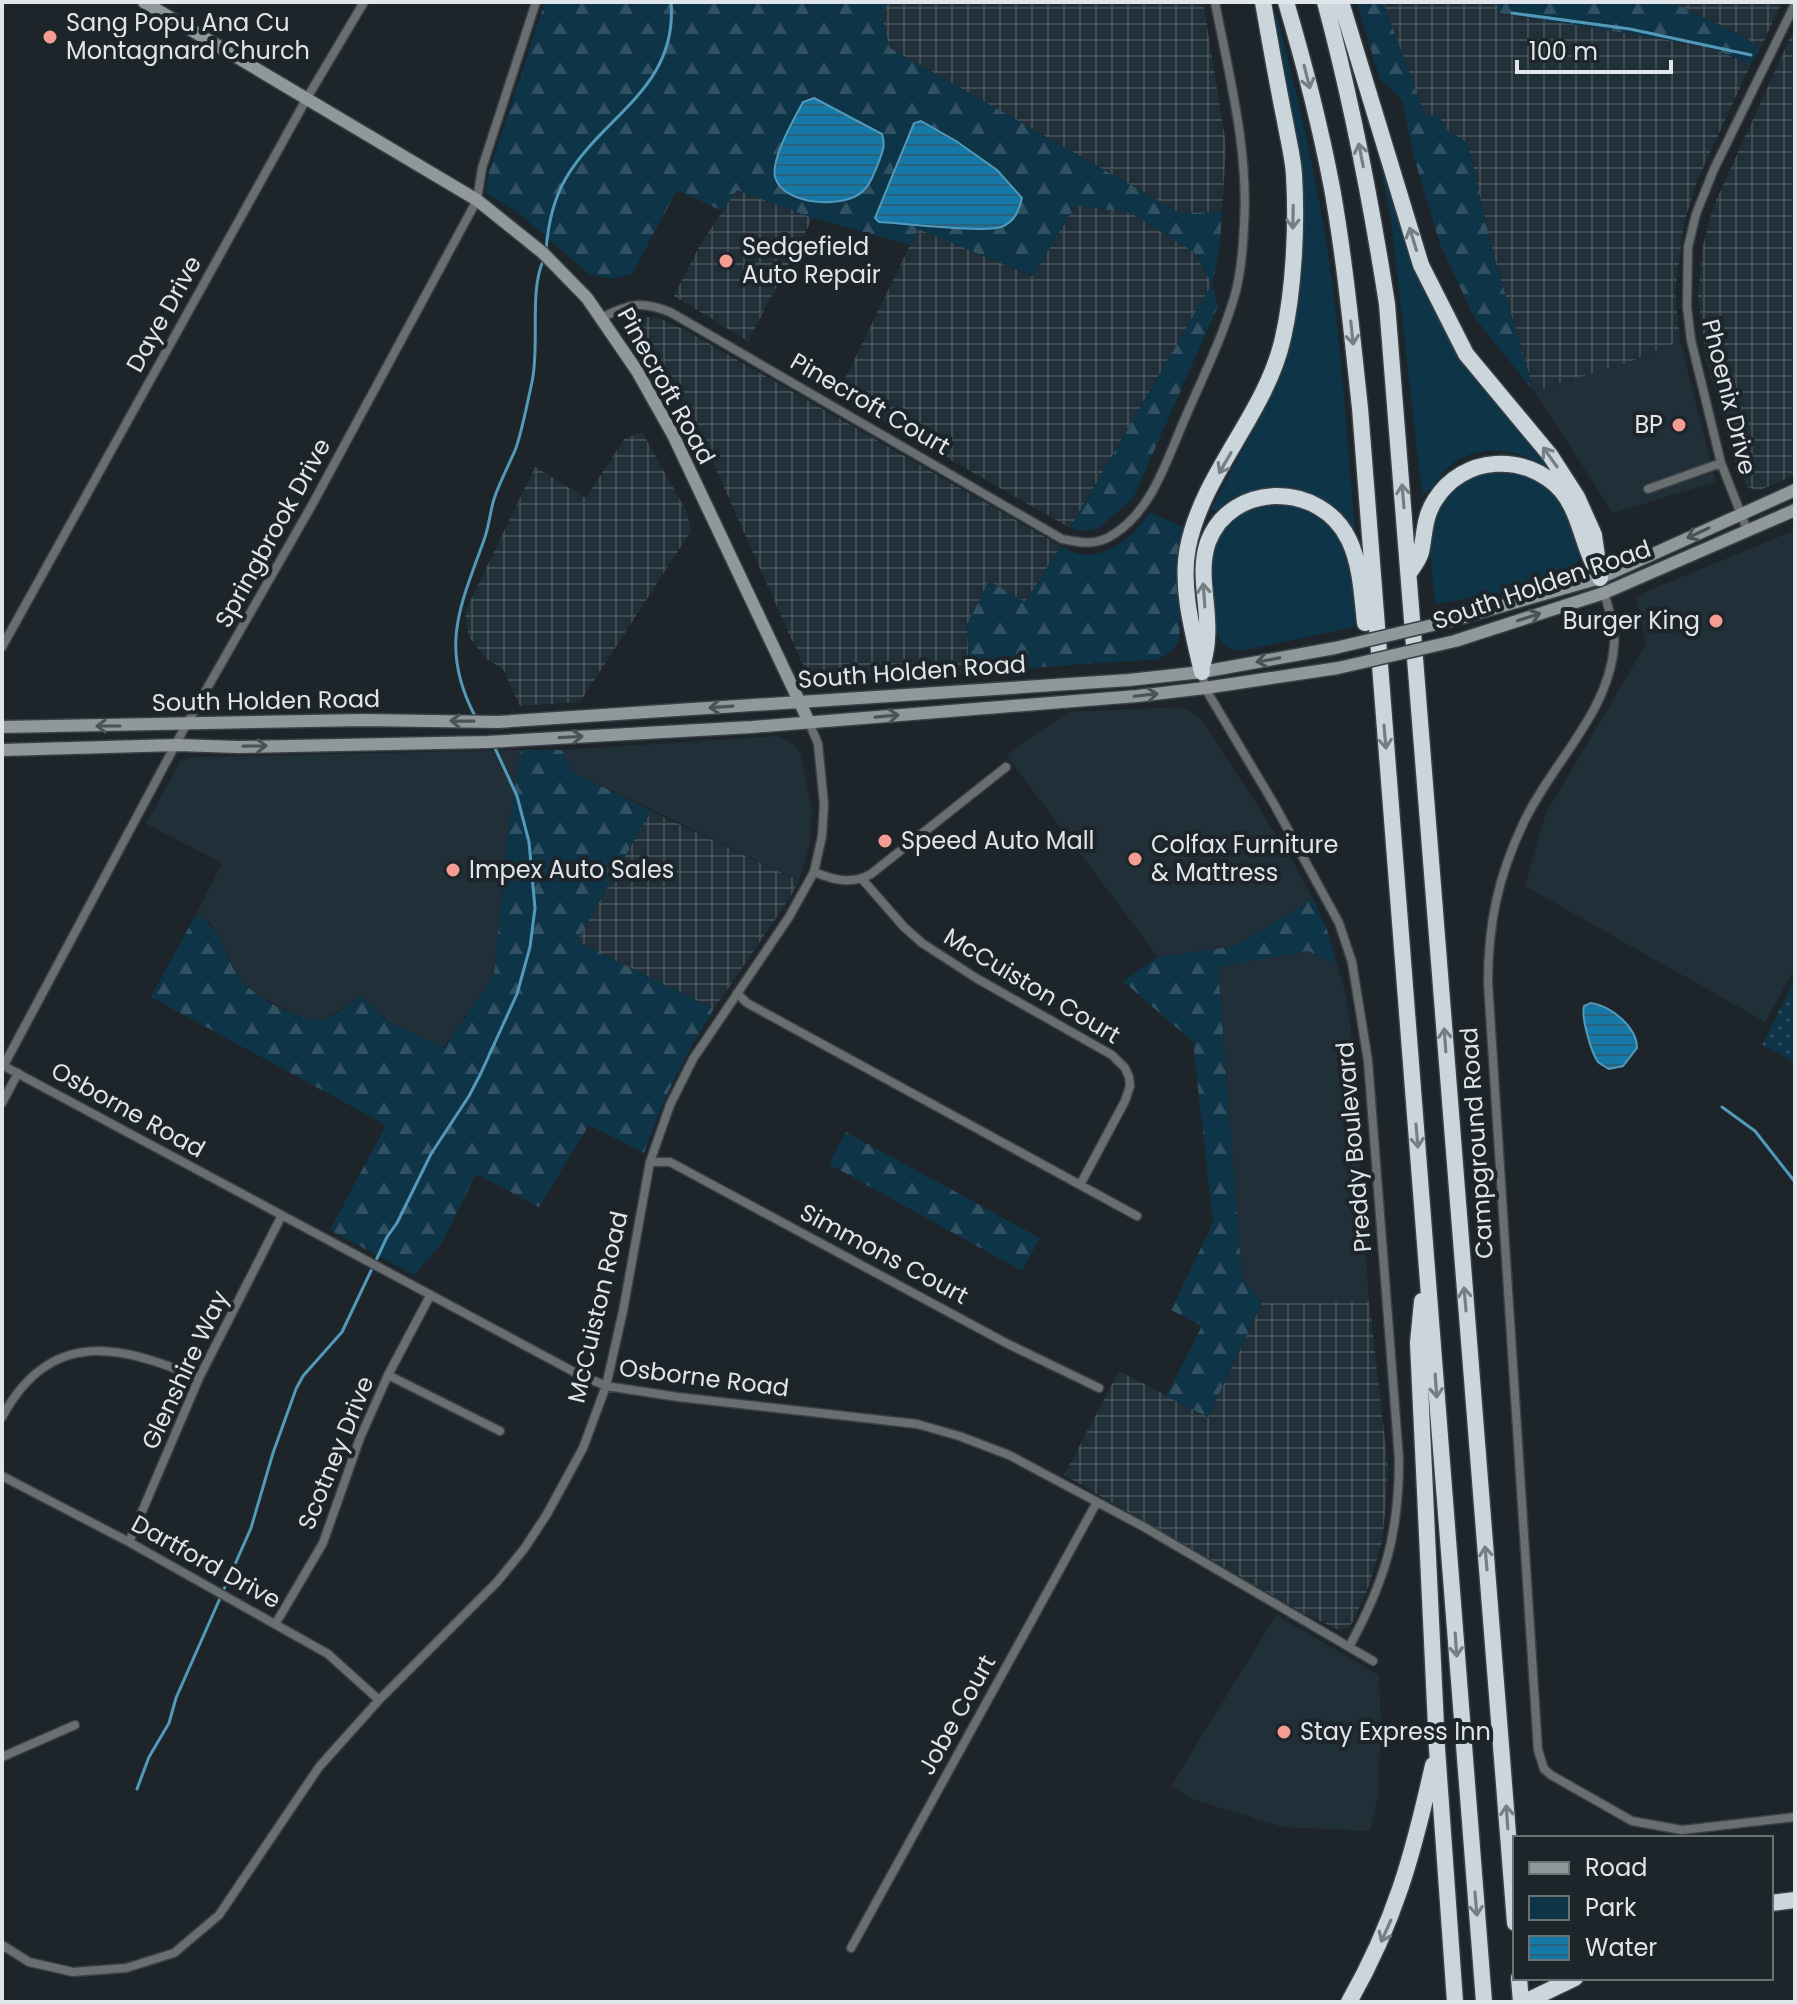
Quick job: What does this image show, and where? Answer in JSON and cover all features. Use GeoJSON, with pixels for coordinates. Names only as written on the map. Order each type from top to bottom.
{"type":"FeatureCollection","features":[{"type":"Feature","properties":{"kind":"highway"},"geometry":{"type":"LineString","coordinates":[[1203,680],[1190,616],[1185,570],[1188,547],[1205,498],[1255,410],[1272,372],[1290,305],[1294,174],[1263,2]]}},
{"type":"Feature","properties":{"kind":"highway"},"geometry":{"type":"LineString","coordinates":[[1286,2],[1314,107],[1343,258],[1360,408],[1484,2002]]}},
{"type":"Feature","properties":{"kind":"highway"},"geometry":{"type":"LineString","coordinates":[[1325,2],[1356,128],[1387,304],[1513,1898]]}},
{"type":"Feature","properties":{"kind":"highway"},"geometry":{"type":"LineString","coordinates":[[1341,2],[1421,265],[1466,354],[1550,455],[1577,497],[1594,535],[1602,586]]}},
{"type":"Feature","properties":{"kind":"highway"},"geometry":{"type":"LineString","coordinates":[[1409,573],[1421,555],[1424,524],[1430,509],[1445,487],[1460,473],[1482,464],[1507,463],[1537,472],[1561,491],[1570,505],[1602,586]]}},
{"type":"Feature","properties":{"kind":"highway"},"geometry":{"type":"LineString","coordinates":[[1203,680],[1208,637],[1203,571],[1209,539],[1233,510],[1267,496],[1285,495],[1310,501],[1337,522],[1349,540],[1358,565],[1366,635],[1378,660]]}},
{"type":"Feature","properties":{"kind":"highway"},"geometry":{"type":"LineString","coordinates":[[1426,1252],[1418,1343],[1437,1748],[1455,2002]]}},
{"type":"Feature","properties":{"kind":"highway"},"geometry":{"type":"LineString","coordinates":[[1349,2002],[1372,1962],[1395,1911],[1414,1853],[1437,1748]]}},
{"type":"Feature","properties":{"kind":"highway"},"geometry":{"type":"LineString","coordinates":[[1773,1903],[1795,1900]]}},
{"type":"Feature","properties":{"kind":"highway"},"geometry":{"type":"LineString","coordinates":[[1519,1980],[1523,2002],[1571,1980]]}},
{"type":"Feature","properties":{"kind":"main road","name":"Pinecroft Road"},"geometry":{"type":"LineString","coordinates":[[144,2],[477,200],[545,255],[603,317],[673,435],[809,722]]}},
{"type":"Feature","properties":{"kind":"main road","name":"South Holden Road"},"geometry":{"type":"LineString","coordinates":[[2,727],[363,720],[498,722],[968,688],[1129,680],[1203,680],[1602,586],[1740,513],[1795,490]]}},
{"type":"Feature","properties":{"kind":"main road","name":"South Holden Road"},"geometry":{"type":"LineString","coordinates":[[2,750],[487,742],[809,722],[1338,668],[1455,641],[1748,532],[1795,510]]}},
{"type":"Feature","properties":{"kind":"street","name":"Daye Drive"},"geometry":{"type":"LineString","coordinates":[[2,647],[307,98],[364,2]]}},
{"type":"Feature","properties":{"kind":"street","name":"Springbrook Drive"},"geometry":{"type":"LineString","coordinates":[[3,1065],[186,725],[312,505],[477,200],[482,168],[536,2]]}},
{"type":"Feature","properties":{"kind":"street","name":"Pinecroft Court"},"geometry":{"type":"LineString","coordinates":[[603,317],[632,304],[649,304],[670,312],[1062,539],[1100,542],[1116,534],[1134,518],[1158,478],[1214,353],[1235,296],[1241,264],[1245,222],[1240,133],[1215,2]]}},
{"type":"Feature","properties":{"kind":"street","name":"Phoenix Drive"},"geometry":{"type":"LineString","coordinates":[[1748,532],[1721,463],[1691,340],[1687,307],[1688,247],[1696,214],[1714,169],[1795,4]]}},
{"type":"Feature","properties":{"kind":"street"},"geometry":{"type":"LineString","coordinates":[[1648,489],[1721,463]]}},
{"type":"Feature","properties":{"kind":"street","name":"Campground Road"},"geometry":{"type":"LineString","coordinates":[[1602,586],[1614,625],[1614,648],[1604,687],[1524,821],[1495,899],[1488,941],[1489,997],[1538,1750],[1544,1769],[1632,1821],[1682,1830],[1795,1817]]}},
{"type":"Feature","properties":{"kind":"street","name":"Preddy Boulevard"},"geometry":{"type":"LineString","coordinates":[[1203,680],[1339,923],[1360,998],[1379,1193],[1399,1494],[1387,1566],[1349,1647]]}},
{"type":"Feature","properties":{"kind":"street","name":"McCuiston Road"},"geometry":{"type":"LineString","coordinates":[[2,1945],[29,1962],[73,1972],[126,1968],[174,1953],[219,1915],[319,1767],[379,1700],[489,1590],[524,1549],[583,1448],[606,1386],[650,1162],[681,1081],[794,910],[814,872],[822,836],[824,804],[818,744],[809,722]]}},
{"type":"Feature","properties":{"kind":"street"},"geometry":{"type":"LineString","coordinates":[[814,872],[837,880],[862,879],[1006,767]]}},
{"type":"Feature","properties":{"kind":"street","name":"McCuiston Court"},"geometry":{"type":"LineString","coordinates":[[862,879],[904,927],[930,949],[1105,1051],[1125,1068],[1130,1086],[1125,1101],[1080,1185]]}},
{"type":"Feature","properties":{"kind":"street"},"geometry":{"type":"LineString","coordinates":[[737,993],[747,1003],[1137,1216]]}},
{"type":"Feature","properties":{"kind":"street","name":"Osborne Road"},"geometry":{"type":"LineString","coordinates":[[3,1065],[576,1373],[606,1386],[917,1424],[959,1436],[1009,1455],[1097,1502],[1373,1661]]}},
{"type":"Feature","properties":{"kind":"street"},"geometry":{"type":"LineString","coordinates":[[2,1103],[18,1073]]}},
{"type":"Feature","properties":{"kind":"street","name":"Simmons Court"},"geometry":{"type":"LineString","coordinates":[[650,1162],[670,1162],[1006,1343],[1099,1388]]}},
{"type":"Feature","properties":{"kind":"street","name":"Glenshire Way"},"geometry":{"type":"LineString","coordinates":[[129,1542],[199,1378],[281,1217]]}},
{"type":"Feature","properties":{"kind":"street","name":"Scotney Drive"},"geometry":{"type":"LineString","coordinates":[[276,1623],[323,1543],[360,1438],[388,1375],[430,1296]]}},
{"type":"Feature","properties":{"kind":"street"},"geometry":{"type":"LineString","coordinates":[[2,1417],[33,1374],[67,1356],[90,1351],[117,1351],[150,1358],[199,1378]]}},
{"type":"Feature","properties":{"kind":"street"},"geometry":{"type":"LineString","coordinates":[[388,1375],[500,1431]]}},
{"type":"Feature","properties":{"kind":"street","name":"Dartford Drive"},"geometry":{"type":"LineString","coordinates":[[2,1476],[276,1623],[328,1654],[379,1700]]}},
{"type":"Feature","properties":{"kind":"street","name":"Jobe Court"},"geometry":{"type":"LineString","coordinates":[[851,1948],[1097,1502]]}},
{"type":"Feature","properties":{"kind":"street"},"geometry":{"type":"LineString","coordinates":[[2,1757],[75,1725]]}},
{"type":"Feature","properties":{"kind":"shaded area"},"geometry":{"type":"Polygon","coordinates":[[[889,2],[1203,2],[1226,144],[1222,212],[1180,213],[890,48],[881,15],[889,2]]]}},
{"type":"Feature","properties":{"kind":"shaded area"},"geometry":{"type":"Polygon","coordinates":[[[1383,2],[1496,2],[1500,13],[1705,46],[1751,64],[1697,181],[1684,223],[1675,293],[1680,341],[1627,363],[1534,391],[1491,246],[1468,143],[1448,131],[1438,116],[1425,115],[1383,2]]]}},
{"type":"Feature","properties":{"kind":"shaded area"},"geometry":{"type":"Polygon","coordinates":[[[1671,2],[1782,2],[1760,49],[1745,37],[1671,2]]]}},
{"type":"Feature","properties":{"kind":"shaded area"},"geometry":{"type":"Polygon","coordinates":[[[1795,27],[1795,475],[1758,491],[1747,487],[1735,460],[1706,359],[1698,295],[1703,245],[1713,207],[1795,27]]]}},
{"type":"Feature","properties":{"kind":"shaded area"},"geometry":{"type":"Polygon","coordinates":[[[737,189],[813,218],[748,341],[674,296],[700,245],[737,189]]]}},
{"type":"Feature","properties":{"kind":"shaded area"},"geometry":{"type":"Polygon","coordinates":[[[1076,205],[1131,213],[1194,252],[1212,284],[1070,528],[837,395],[918,229],[1032,276],[1076,205]]]}},
{"type":"Feature","properties":{"kind":"shaded area"},"geometry":{"type":"Polygon","coordinates":[[[646,317],[657,317],[687,331],[1061,546],[1025,602],[989,581],[967,625],[969,672],[825,681],[812,675],[802,663],[695,422],[642,341],[640,328],[646,317]]]}},
{"type":"Feature","properties":{"kind":"shaded area"},"geometry":{"type":"Polygon","coordinates":[[[1680,341],[1716,482],[1613,513],[1534,391],[1627,363],[1680,341]]]}},
{"type":"Feature","properties":{"kind":"shaded area"},"geometry":{"type":"Polygon","coordinates":[[[642,432],[687,512],[691,531],[580,702],[520,706],[503,669],[485,658],[469,637],[465,612],[535,467],[586,498],[624,439],[642,432]]]}},
{"type":"Feature","properties":{"kind":"shaded area"},"geometry":{"type":"Polygon","coordinates":[[[1795,530],[1795,968],[1765,1022],[1525,886],[1545,815],[1646,644],[1636,596],[1795,530]]]}},
{"type":"Feature","properties":{"kind":"shaded area"},"geometry":{"type":"Polygon","coordinates":[[[1177,707],[1189,710],[1202,720],[1288,853],[1313,899],[1235,946],[1158,957],[1006,755],[1068,712],[1177,707]]]}},
{"type":"Feature","properties":{"kind":"shaded area"},"geometry":{"type":"Polygon","coordinates":[[[778,736],[795,745],[801,755],[812,810],[810,842],[799,881],[572,771],[562,750],[778,736]]]}},
{"type":"Feature","properties":{"kind":"shaded area"},"geometry":{"type":"Polygon","coordinates":[[[521,750],[508,830],[494,975],[443,1048],[388,1022],[361,996],[325,1019],[309,1021],[258,995],[241,981],[211,923],[196,914],[222,863],[146,824],[180,762],[192,757],[521,750]]]}},
{"type":"Feature","properties":{"kind":"shaded area"},"geometry":{"type":"Polygon","coordinates":[[[651,811],[799,881],[714,1009],[576,941],[651,811]]]}},
{"type":"Feature","properties":{"kind":"shaded area"},"geometry":{"type":"Polygon","coordinates":[[[1308,951],[1337,964],[1345,990],[1351,1029],[1369,1301],[1262,1303],[1242,1279],[1218,966],[1308,951]]]}},
{"type":"Feature","properties":{"kind":"shaded area"},"geometry":{"type":"Polygon","coordinates":[[[1369,1301],[1388,1466],[1386,1503],[1382,1542],[1370,1583],[1353,1622],[1347,1628],[1339,1630],[1303,1613],[1064,1475],[1119,1371],[1208,1417],[1262,1303],[1369,1301]]]}},
{"type":"Feature","properties":{"kind":"shaded area"},"geometry":{"type":"Polygon","coordinates":[[[1276,1615],[1379,1675],[1381,1726],[1378,1797],[1370,1831],[1283,1827],[1192,1799],[1171,1786],[1276,1615]]]}},
{"type":"Feature","properties":{"kind":"green space"},"geometry":{"type":"Polygon","coordinates":[[[545,2],[889,2],[881,16],[890,48],[1180,213],[1222,212],[1220,245],[1212,284],[1194,252],[1131,213],[1076,205],[1033,276],[918,229],[910,245],[813,218],[737,190],[722,211],[677,190],[632,274],[611,279],[590,275],[518,212],[486,193],[489,172],[545,2]],[[921,121],[915,123],[875,218],[880,222],[1000,227],[1012,219],[997,170],[921,121]]]}},
{"type":"Feature","properties":{"kind":"green space"},"geometry":{"type":"Polygon","coordinates":[[[1356,2],[1383,2],[1425,115],[1438,116],[1448,131],[1468,143],[1491,246],[1534,391],[1474,317],[1440,244],[1415,161],[1402,100],[1380,79],[1356,2]]]}},
{"type":"Feature","properties":{"kind":"green space"},"geometry":{"type":"Polygon","coordinates":[[[1496,2],[1671,2],[1745,37],[1760,49],[1751,64],[1705,46],[1500,13],[1496,2]]]}},
{"type":"Feature","properties":{"kind":"green space"},"geometry":{"type":"Polygon","coordinates":[[[1277,15],[1304,126],[1326,238],[1339,341],[1355,532],[1324,501],[1308,492],[1291,488],[1256,492],[1219,513],[1211,509],[1260,417],[1284,356],[1295,130],[1274,16],[1277,15]]]}},
{"type":"Feature","properties":{"kind":"green space"},"geometry":{"type":"Polygon","coordinates":[[[1375,140],[1421,280],[1550,464],[1547,467],[1512,453],[1476,453],[1452,464],[1422,495],[1391,220],[1375,140]]]}},
{"type":"Feature","properties":{"kind":"green space"},"geometry":{"type":"Polygon","coordinates":[[[1212,284],[1218,306],[1133,498],[1099,528],[1083,531],[1070,528],[1212,284]]]}},
{"type":"Feature","properties":{"kind":"green space"},"geometry":{"type":"Polygon","coordinates":[[[1495,468],[1515,472],[1544,485],[1562,508],[1581,556],[1574,568],[1498,593],[1435,604],[1431,538],[1433,520],[1440,504],[1451,490],[1469,478],[1495,468]]]}},
{"type":"Feature","properties":{"kind":"green space"},"geometry":{"type":"Polygon","coordinates":[[[1293,502],[1329,522],[1351,555],[1355,627],[1240,651],[1229,648],[1219,638],[1212,607],[1210,566],[1218,539],[1229,521],[1247,509],[1293,502]]]}},
{"type":"Feature","properties":{"kind":"green space"},"geometry":{"type":"Polygon","coordinates":[[[1150,512],[1184,528],[1177,570],[1179,641],[1171,651],[1159,659],[969,672],[967,625],[989,581],[1025,602],[1061,546],[1079,554],[1101,553],[1129,537],[1150,512]]]}},
{"type":"Feature","properties":{"kind":"green space"},"geometry":{"type":"Polygon","coordinates":[[[521,750],[562,750],[572,771],[651,811],[577,941],[714,1009],[674,1079],[644,1153],[589,1125],[539,1207],[476,1174],[442,1243],[414,1275],[330,1230],[386,1125],[151,997],[196,914],[218,936],[230,962],[247,987],[280,1008],[305,1018],[324,1019],[361,996],[388,1022],[444,1048],[494,975],[508,830],[521,750]]]}},
{"type":"Feature","properties":{"kind":"green space"},"geometry":{"type":"Polygon","coordinates":[[[1313,899],[1337,964],[1308,951],[1218,967],[1242,1279],[1262,1303],[1208,1417],[1166,1396],[1202,1326],[1171,1310],[1213,1223],[1193,1042],[1123,981],[1158,957],[1235,946],[1313,899]]]}},
{"type":"Feature","properties":{"kind":"green space"},"geometry":{"type":"Polygon","coordinates":[[[1795,979],[1795,1062],[1762,1045],[1795,979]]]}},
{"type":"Feature","properties":{"kind":"green space"},"geometry":{"type":"Polygon","coordinates":[[[846,1132],[1040,1238],[1022,1271],[829,1164],[846,1132]]]}},
{"type":"Feature","properties":{"kind":"water"},"geometry":{"type":"Polygon","coordinates":[[[814,98],[882,134],[883,149],[874,175],[866,188],[854,197],[829,202],[802,199],[780,187],[775,177],[776,160],[789,128],[803,102],[814,98]]]}},
{"type":"Feature","properties":{"kind":"water"},"geometry":{"type":"Polygon","coordinates":[[[921,121],[997,170],[1022,198],[1010,222],[992,229],[978,229],[879,222],[875,218],[914,123],[921,121]]]}},
{"type":"Feature","properties":{"kind":"water"},"geometry":{"type":"Polygon","coordinates":[[[1591,1003],[1614,1013],[1633,1033],[1637,1048],[1623,1066],[1609,1069],[1595,1057],[1584,1018],[1584,1006],[1591,1003]]]}},
{"type":"Feature","properties":{"kind":"waterway"},"geometry":{"type":"LineString","coordinates":[[546,250],[552,213],[566,178],[581,156],[635,99],[663,57],[670,32],[671,2]]}},
{"type":"Feature","properties":{"kind":"waterway"},"geometry":{"type":"LineString","coordinates":[[1512,13],[1630,29],[1751,55]]}},
{"type":"Feature","properties":{"kind":"waterway"},"geometry":{"type":"LineString","coordinates":[[475,716],[458,669],[457,627],[494,499],[523,424],[534,367],[536,288],[543,261]]}},
{"type":"Feature","properties":{"kind":"waterway"},"geometry":{"type":"LineString","coordinates":[[137,1789],[149,1757],[169,1723],[176,1698],[251,1528],[296,1389],[303,1376],[342,1332],[431,1154],[481,1073],[517,994],[530,947],[535,908],[529,842],[517,796],[494,746]]}},
{"type":"Feature","properties":{"kind":"waterway"},"geometry":{"type":"LineString","coordinates":[[1722,1107],[1755,1131],[1795,1182]]}},
{"type":"Feature","properties":{"kind":"place","name":"Sang Popu Ana Cu Montagnard Church"},"geometry":{"type":"Point","coordinates":[50,37]}},
{"type":"Feature","properties":{"kind":"place","name":"Sedgefield Auto Repair"},"geometry":{"type":"Point","coordinates":[726,261]}},
{"type":"Feature","properties":{"kind":"place","name":"BP"},"geometry":{"type":"Point","coordinates":[1679,425]}},
{"type":"Feature","properties":{"kind":"place","name":"Burger King"},"geometry":{"type":"Point","coordinates":[1716,621]}},
{"type":"Feature","properties":{"kind":"place","name":"Speed Auto Mall"},"geometry":{"type":"Point","coordinates":[885,841]}},
{"type":"Feature","properties":{"kind":"place","name":"Colfax Furniture & Mattress"},"geometry":{"type":"Point","coordinates":[1135,859]}},
{"type":"Feature","properties":{"kind":"place","name":"Impex Auto Sales"},"geometry":{"type":"Point","coordinates":[453,870]}},
{"type":"Feature","properties":{"kind":"place","name":"Stay Express Inn"},"geometry":{"type":"Point","coordinates":[1284,1732]}}]}
